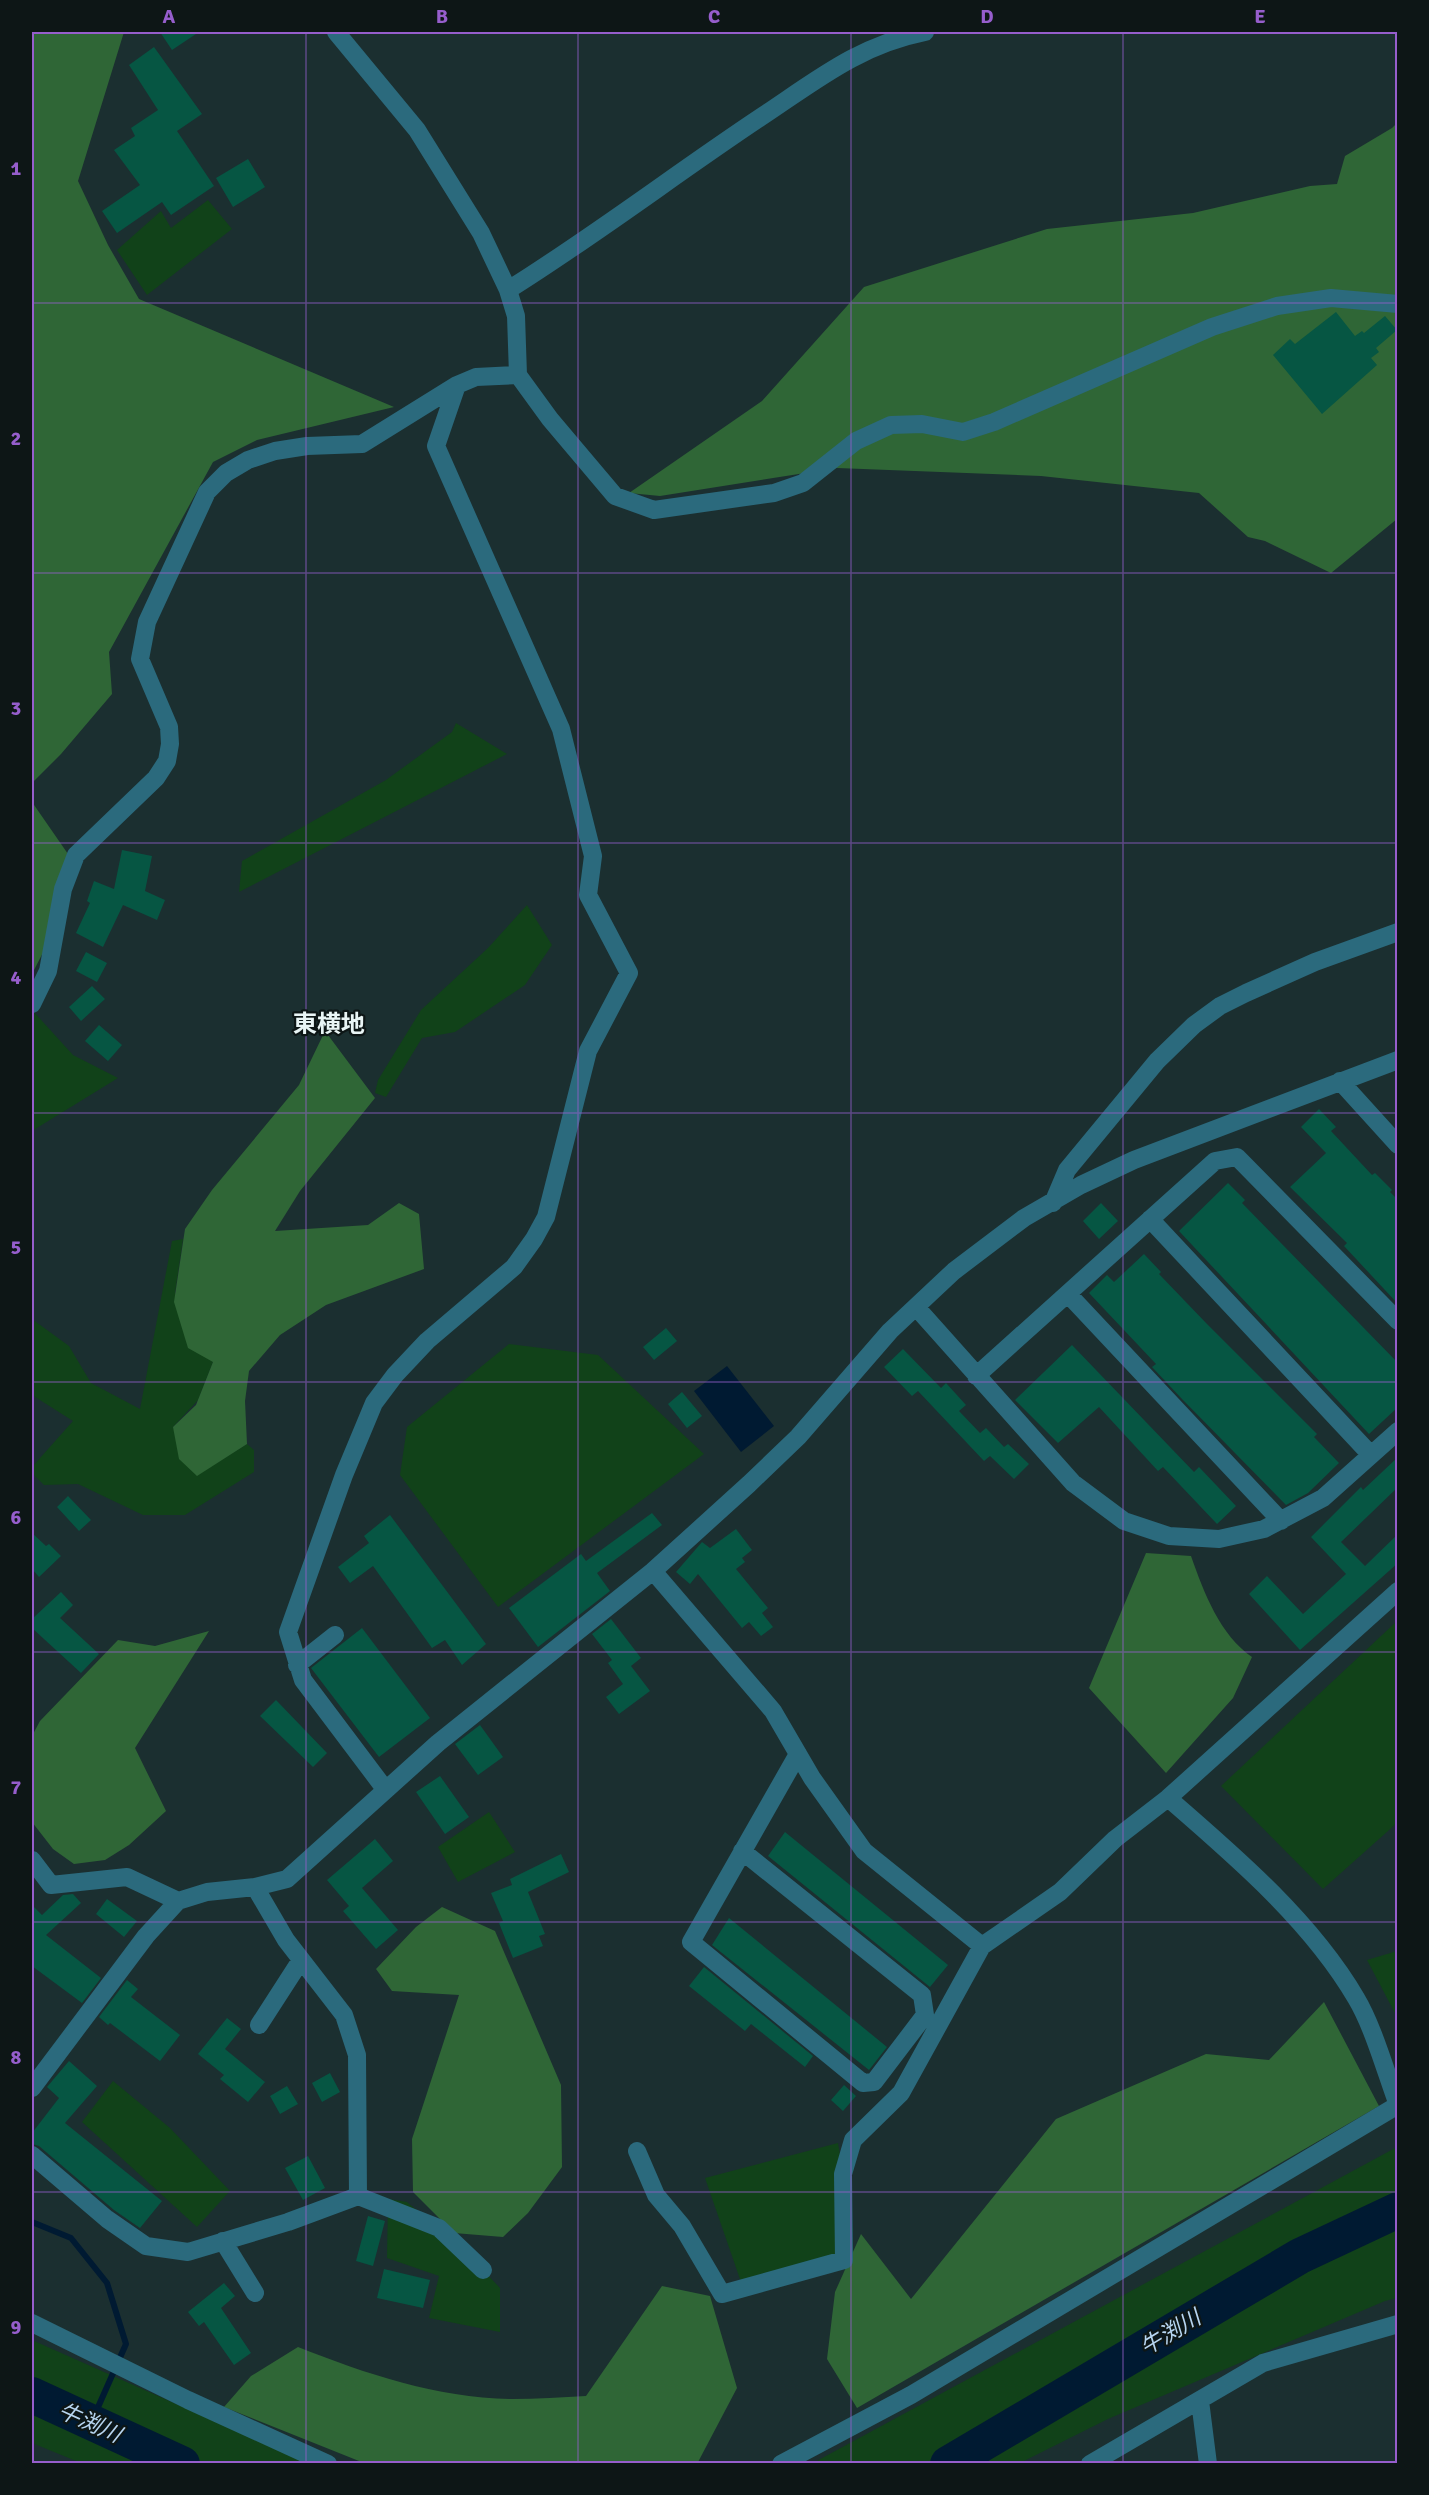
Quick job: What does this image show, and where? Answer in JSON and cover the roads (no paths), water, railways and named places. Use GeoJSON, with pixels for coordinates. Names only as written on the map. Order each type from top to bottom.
{"type":"FeatureCollection","features":[{"type":"Feature","properties":{"kind":"street"},"geometry":{"type":"LineString","coordinates":[[336,32],[417,130],[481,233],[508,290],[516,316],[518,375],[550,419],[615,496],[654,510],[774,493],[803,483],[856,441],[891,425],[922,424],[963,432],[994,422],[1212,327],[1277,306],[1331,298],[1398,304]]}},
{"type":"Feature","properties":{"kind":"street"},"geometry":{"type":"LineString","coordinates":[[508,290],[650,195],[692,162],[856,54],[893,38],[925,32]]}},
{"type":"Feature","properties":{"kind":"street"},"geometry":{"type":"LineString","coordinates":[[32,1004],[48,971],[63,889],[76,855],[156,778],[167,761],[170,744],[169,727],[140,659],[147,622],[207,492],[233,469],[248,460],[275,451],[306,446],[362,444],[457,385],[476,377],[518,375]]}},
{"type":"Feature","properties":{"kind":"street"},"geometry":{"type":"LineString","coordinates":[[385,1789],[303,1680],[288,1632],[344,1475],[374,1403],[395,1375],[427,1341],[514,1267],[546,1217],[588,1051],[629,973],[588,895],[593,856],[561,729],[436,446],[457,385]]}},
{"type":"Feature","properties":{"kind":"street"},"geometry":{"type":"LineString","coordinates":[[1052,1204],[1067,1170],[1157,1061],[1194,1025],[1220,1006],[1246,993],[1315,962],[1398,932]]}},
{"type":"Feature","properties":{"kind":"street"},"geometry":{"type":"LineString","coordinates":[[32,2088],[146,1936],[178,1901],[207,1892],[255,1887],[286,1878],[438,1743],[653,1571],[798,1437],[861,1362],[916,1307],[954,1271],[1024,1218],[1052,1204],[1081,1185],[1134,1160],[1398,1060]]}},
{"type":"Feature","properties":{"kind":"street"},"geometry":{"type":"LineString","coordinates":[[1340,1081],[1398,1145]]}},
{"type":"Feature","properties":{"kind":"street"},"geometry":{"type":"LineString","coordinates":[[976,1376],[1215,1161],[1237,1156],[1398,1322]]}},
{"type":"Feature","properties":{"kind":"street"},"geometry":{"type":"LineString","coordinates":[[1150,1219],[1371,1455]]}},
{"type":"Feature","properties":{"kind":"street"},"geometry":{"type":"LineString","coordinates":[[1068,1294],[1281,1521]]}},
{"type":"Feature","properties":{"kind":"street"},"geometry":{"type":"LineString","coordinates":[[916,1307],[1073,1483],[1124,1521],[1169,1536],[1219,1539],[1264,1529],[1323,1498],[1398,1431]]}},
{"type":"Feature","properties":{"kind":"street"},"geometry":{"type":"LineString","coordinates":[[653,1571],[773,1711],[812,1778],[864,1851],[982,1946]]}},
{"type":"Feature","properties":{"kind":"street"},"geometry":{"type":"LineString","coordinates":[[638,2151],[656,2195],[682,2226],[722,2294],[844,2260],[843,2174],[853,2140],[901,2093],[982,1946],[1060,1892],[1115,1839],[1168,1798],[1398,1591]]}},
{"type":"Feature","properties":{"kind":"street"},"geometry":{"type":"LineString","coordinates":[[297,1665],[335,1635]]}},
{"type":"Feature","properties":{"kind":"street"},"geometry":{"type":"LineString","coordinates":[[742,1851],[922,1995],[925,2015],[874,2082],[863,2083],[691,1942],[742,1851],[798,1754]]}},
{"type":"Feature","properties":{"kind":"street"},"geometry":{"type":"LineString","coordinates":[[781,2463],[911,2395],[1398,2105],[1357,1999],[1316,1942],[1242,1863],[1168,1798]]}},
{"type":"Feature","properties":{"kind":"street"},"geometry":{"type":"LineString","coordinates":[[32,1860],[51,1884],[127,1877],[178,1901]]}},
{"type":"Feature","properties":{"kind":"street"},"geometry":{"type":"LineString","coordinates":[[255,1887],[286,1940],[344,2015],[357,2055],[358,2196]]}},
{"type":"Feature","properties":{"kind":"street"},"geometry":{"type":"LineString","coordinates":[[259,2025],[301,1960]]}},
{"type":"Feature","properties":{"kind":"street"},"geometry":{"type":"LineString","coordinates":[[32,2155],[108,2218],[146,2246],[188,2252],[288,2222],[358,2196],[439,2228],[483,2270]]}},
{"type":"Feature","properties":{"kind":"street"},"geometry":{"type":"LineString","coordinates":[[223,2241],[255,2293]]}},
{"type":"Feature","properties":{"kind":"street"},"geometry":{"type":"LineString","coordinates":[[32,2323],[178,2396],[328,2463]]}},
{"type":"Feature","properties":{"kind":"street"},"geometry":{"type":"LineString","coordinates":[[1089,2463],[1200,2402],[1263,2363],[1398,2324]]}},
{"type":"Feature","properties":{"kind":"street"},"geometry":{"type":"LineString","coordinates":[[1200,2402],[1208,2463]]}},
{"type":"Feature","properties":{"kind":"water"},"geometry":{"type":"Polygon","coordinates":[[[727,1366],[774,1426],[741,1452],[694,1391],[727,1366]]]}},
{"type":"Feature","properties":{"kind":"waterway","name":"牛渕川"},"geometry":{"type":"LineString","coordinates":[[948,2464],[1300,2256],[1398,2210]]}},
{"type":"Feature","properties":{"kind":"waterway"},"geometry":{"type":"LineString","coordinates":[[32,2222],[71,2238],[107,2283],[126,2344],[91,2423]]}},
{"type":"Feature","properties":{"kind":"waterway","name":"牛渕川"},"geometry":{"type":"LineString","coordinates":[[32,2395],[182,2464]]}},
{"type":"Feature","properties":{"kind":"district","name":"東横地"},"geometry":{"type":"Point","coordinates":[329,1024]}}]}
